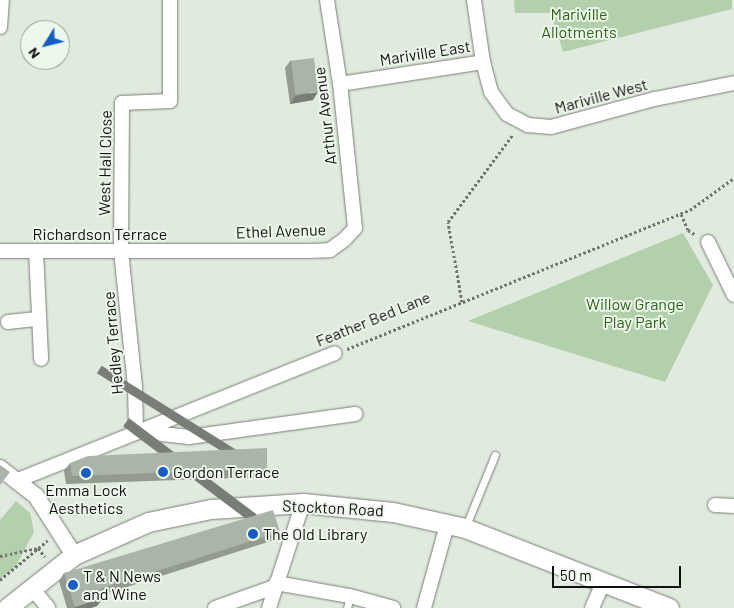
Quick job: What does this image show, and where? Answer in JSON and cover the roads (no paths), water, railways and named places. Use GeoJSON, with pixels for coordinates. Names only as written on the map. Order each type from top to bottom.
{"type":"FeatureCollection","features":[{"type":"Feature","properties":{"kind":"main road","name":"Stockton Road"},"geometry":{"type":"LineString","coordinates":[[7,608],[74,555],[148,522],[211,509],[303,503],[393,512],[456,526],[669,608]]}},
{"type":"Feature","properties":{"kind":"street"},"geometry":{"type":"LineString","coordinates":[[0,28],[2,0]]}},
{"type":"Feature","properties":{"kind":"street","name":"West Hall Close"},"geometry":{"type":"LineString","coordinates":[[121,252],[122,103],[170,101],[170,0]]}},
{"type":"Feature","properties":{"kind":"street","name":"Arthur Avenue"},"geometry":{"type":"LineString","coordinates":[[327,0],[340,84],[355,228]]}},
{"type":"Feature","properties":{"kind":"street","name":"Mariville East"},"geometry":{"type":"LineString","coordinates":[[340,84],[483,62],[474,0]]}},
{"type":"Feature","properties":{"kind":"street","name":"Mariville West"},"geometry":{"type":"LineString","coordinates":[[483,62],[491,92],[508,114],[522,122],[551,127],[734,83]]}},
{"type":"Feature","properties":{"kind":"street","name":"Ethel Avenue"},"geometry":{"type":"LineString","coordinates":[[200,251],[330,250],[355,228]]}},
{"type":"Feature","properties":{"kind":"street"},"geometry":{"type":"LineString","coordinates":[[708,242],[734,295]]}},
{"type":"Feature","properties":{"kind":"street","name":"Richardson Terrace"},"geometry":{"type":"LineString","coordinates":[[0,251],[200,251]]}},
{"type":"Feature","properties":{"kind":"street"},"geometry":{"type":"LineString","coordinates":[[36,251],[41,359]]}},
{"type":"Feature","properties":{"kind":"street","name":"Hedley Terrace"},"geometry":{"type":"LineString","coordinates":[[121,252],[138,431]]}},
{"type":"Feature","properties":{"kind":"street"},"geometry":{"type":"LineString","coordinates":[[8,322],[38,319]]}},
{"type":"Feature","properties":{"kind":"street","name":"Feather Bed Lane"},"geometry":{"type":"LineString","coordinates":[[18,480],[335,353]]}},
{"type":"Feature","properties":{"kind":"street"},"geometry":{"type":"LineString","coordinates":[[138,431],[189,437],[355,414]]}},
{"type":"Feature","properties":{"kind":"street"},"geometry":{"type":"LineString","coordinates":[[0,468],[18,480],[36,496],[74,555]]}},
{"type":"Feature","properties":{"kind":"street"},"geometry":{"type":"LineString","coordinates":[[269,608],[303,503]]}},
{"type":"Feature","properties":{"kind":"street"},"geometry":{"type":"LineString","coordinates":[[715,505],[734,506]]}},
{"type":"Feature","properties":{"kind":"street"},"geometry":{"type":"LineString","coordinates":[[424,608],[456,526]]}},
{"type":"Feature","properties":{"kind":"street"},"geometry":{"type":"LineString","coordinates":[[592,608],[603,582]]}},
{"type":"Feature","properties":{"kind":"street"},"geometry":{"type":"LineString","coordinates":[[215,608],[275,585],[349,602],[393,608]]}},
{"type":"Feature","properties":{"kind":"street"},"geometry":{"type":"LineString","coordinates":[[32,588],[48,608]]}},
{"type":"Feature","properties":{"kind":"lane"},"geometry":{"type":"LineString","coordinates":[[456,526],[495,455]]}},
{"type":"Feature","properties":{"kind":"place","name":"Gordon Terrace"},"geometry":{"type":"Point","coordinates":[163,472]}},
{"type":"Feature","properties":{"kind":"place","name":"Emma Lock Aesthetics"},"geometry":{"type":"Point","coordinates":[86,473]}},
{"type":"Feature","properties":{"kind":"place","name":"The Old Library"},"geometry":{"type":"Point","coordinates":[253,534]}},
{"type":"Feature","properties":{"kind":"place","name":"T & N News and Wine"},"geometry":{"type":"Point","coordinates":[73,585]}},
{"type":"Feature","properties":{"kind":"park label","name":"Mariville Allotments"},"geometry":{"type":"Point","coordinates":[579,23]}},
{"type":"Feature","properties":{"kind":"park label","name":"Willow Grange Play Park"},"geometry":{"type":"Point","coordinates":[635,313]}}]}
